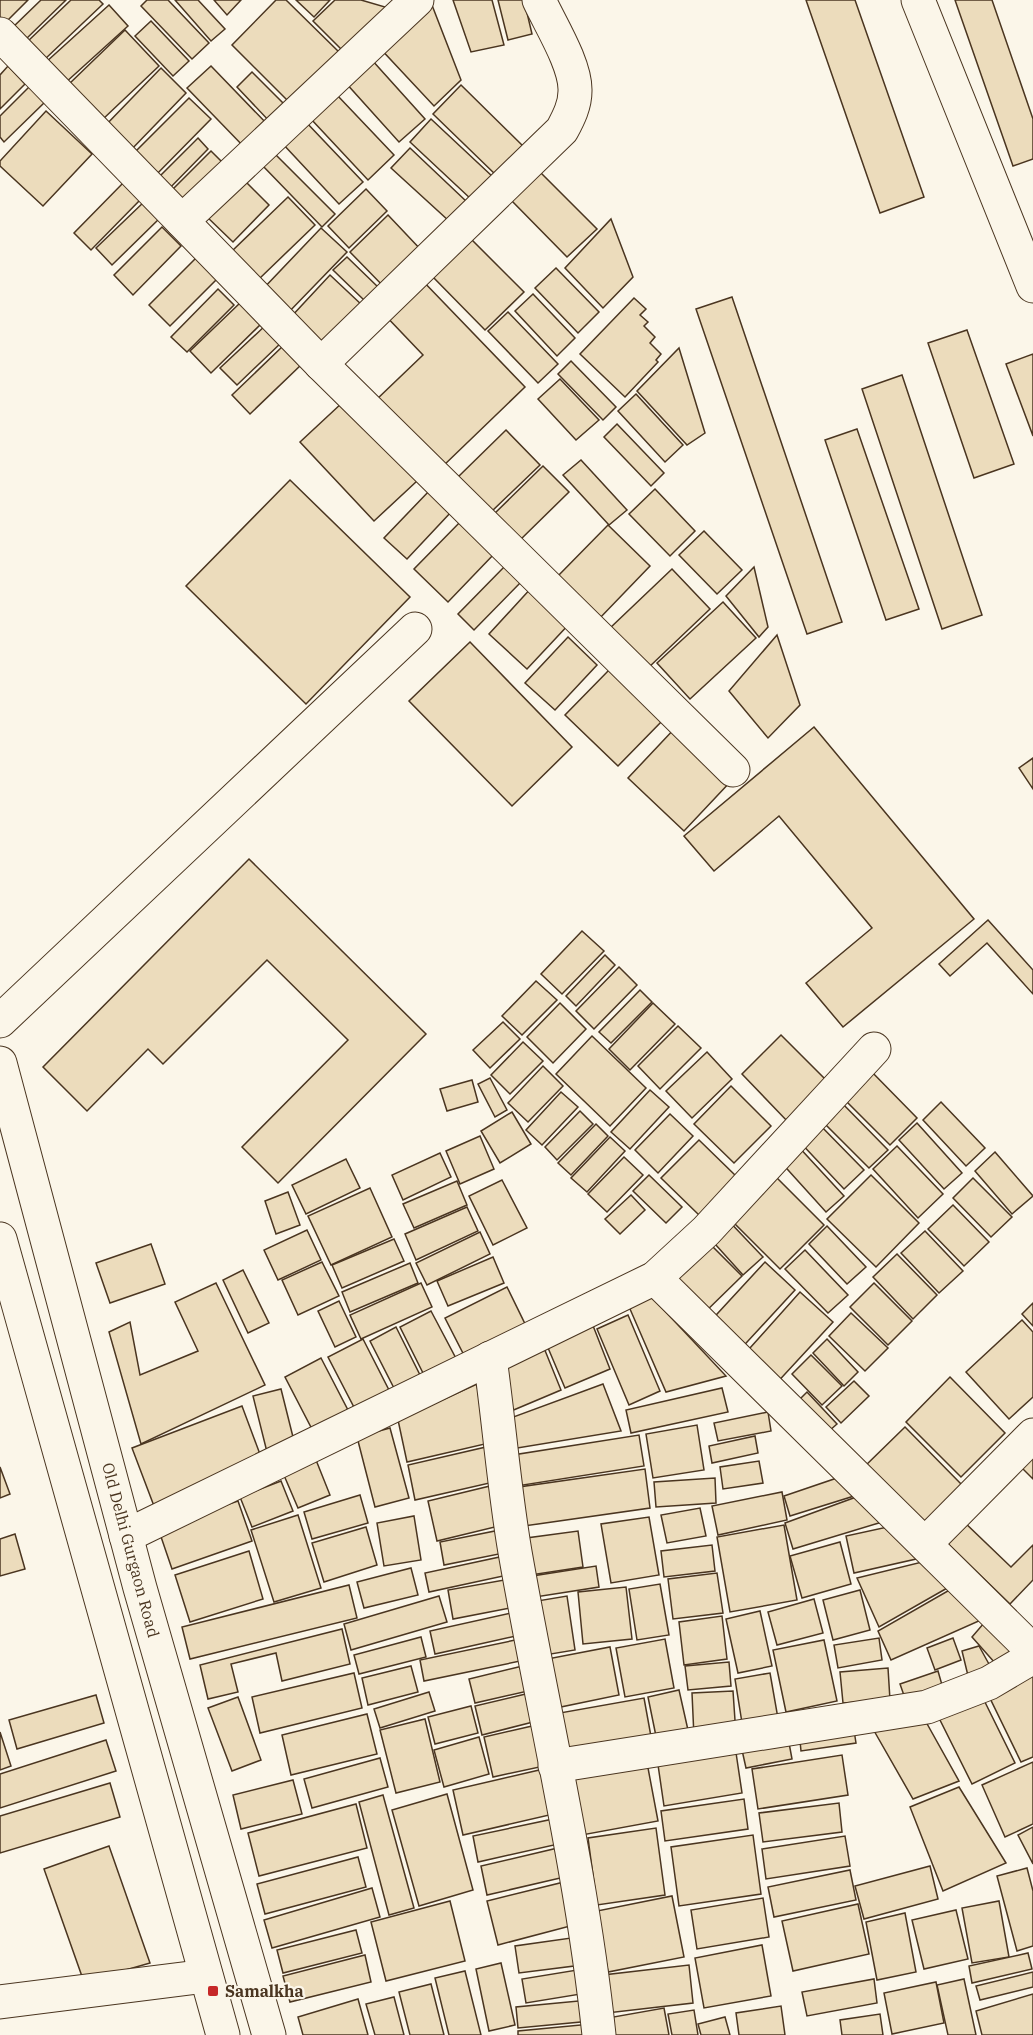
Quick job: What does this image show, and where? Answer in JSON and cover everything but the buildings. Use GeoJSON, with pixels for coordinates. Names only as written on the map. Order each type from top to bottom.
{"type":"FeatureCollection","features":[{"type":"Feature","properties":{"kind":"street"},"geometry":{"type":"LineString","coordinates":[[182,221],[417,0]]}},
{"type":"Feature","properties":{"kind":"street"},"geometry":{"type":"LineString","coordinates":[[321,364],[562,130],[572,111],[575,89],[568,63],[539,0]]}},
{"type":"Feature","properties":{"kind":"street"},"geometry":{"type":"LineString","coordinates":[[918,0],[1033,286]]}},
{"type":"Feature","properties":{"kind":"street"},"geometry":{"type":"LineString","coordinates":[[0,34],[321,364],[733,770]]}},
{"type":"Feature","properties":{"kind":"street"},"geometry":{"type":"LineString","coordinates":[[0,1022],[416,629]]}},
{"type":"Feature","properties":{"kind":"street"},"geometry":{"type":"LineString","coordinates":[[126,1536],[655,1278],[706,1231],[874,1049]]}},
{"type":"Feature","properties":{"kind":"street","name":"Old Delhi Gurgaon Road"},"geometry":{"type":"LineString","coordinates":[[0,1063],[126,1536],[269,2035]]}},
{"type":"Feature","properties":{"kind":"street"},"geometry":{"type":"LineString","coordinates":[[0,1239],[223,2035]]}},
{"type":"Feature","properties":{"kind":"street"},"geometry":{"type":"LineString","coordinates":[[655,1278],[1033,1651]]}},
{"type":"Feature","properties":{"kind":"street"},"geometry":{"type":"LineString","coordinates":[[490,1358],[514,1549],[595,1992],[599,2035]]}},
{"type":"Feature","properties":{"kind":"street"},"geometry":{"type":"LineString","coordinates":[[925,1544],[1033,1435]]}},
{"type":"Feature","properties":{"kind":"street"},"geometry":{"type":"LineString","coordinates":[[555,1766],[927,1707],[989,1683],[1033,1657]]}},
{"type":"Feature","properties":{"kind":"street"},"geometry":{"type":"LineString","coordinates":[[0,2002],[206,1976]]}},
{"type":"Feature","properties":{"kind":"place","name":"Samalkha"},"geometry":{"type":"Point","coordinates":[213,1991]}}]}
